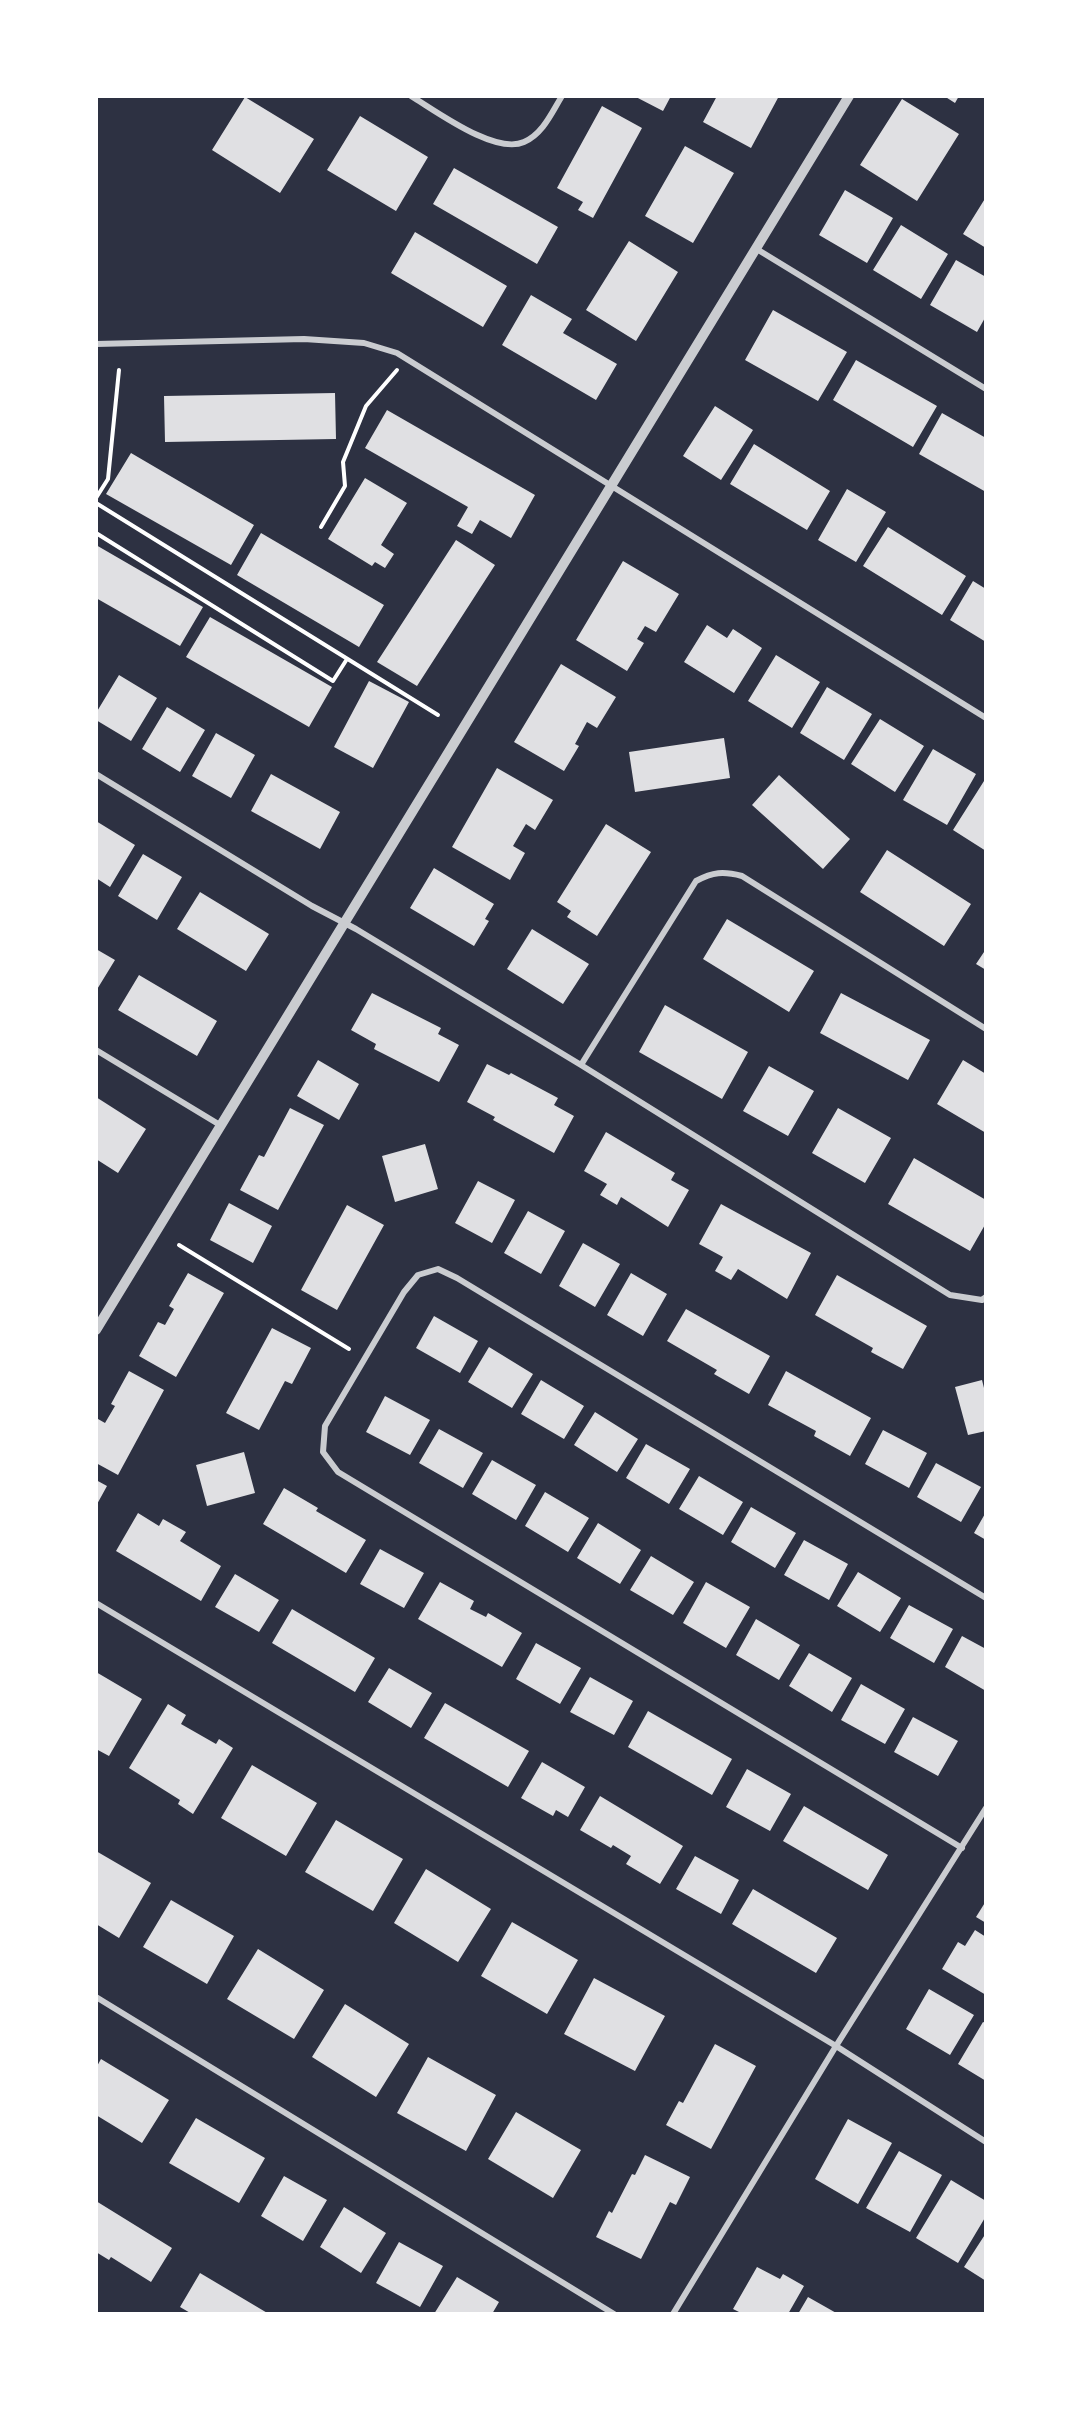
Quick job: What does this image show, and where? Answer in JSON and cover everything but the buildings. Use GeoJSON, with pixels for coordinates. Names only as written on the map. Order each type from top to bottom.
{"type":"FeatureCollection","features":[{"type":"Feature","properties":{"kind":"street"},"geometry":{"type":"LineString","coordinates":[[411,96],[472,132],[501,144],[524,143],[542,128],[562,96]]}},
{"type":"Feature","properties":{"kind":"street"},"geometry":{"type":"LineString","coordinates":[[97,1325],[849,96]]}},
{"type":"Feature","properties":{"kind":"street"},"geometry":{"type":"LineString","coordinates":[[755,248],[986,389]]}},
{"type":"Feature","properties":{"kind":"street"},"geometry":{"type":"LineString","coordinates":[[96,344],[330,339],[375,345],[408,358],[986,718]]}},
{"type":"Feature","properties":{"kind":"street"},"geometry":{"type":"LineString","coordinates":[[96,774],[312,906],[343,922],[581,1065],[950,1295],[982,1300],[986,1297]]}},
{"type":"Feature","properties":{"kind":"street"},"geometry":{"type":"LineString","coordinates":[[581,1065],[696,881],[712,873],[725,871],[750,881],[986,1029]]}},
{"type":"Feature","properties":{"kind":"street"},"geometry":{"type":"LineString","coordinates":[[96,1050],[220,1125]]}},
{"type":"Feature","properties":{"kind":"street"},"geometry":{"type":"LineString","coordinates":[[962,1848],[339,1472],[323,1452],[325,1426],[404,1292],[418,1275],[438,1269],[458,1278],[986,1598]]}},
{"type":"Feature","properties":{"kind":"street"},"geometry":{"type":"LineString","coordinates":[[96,1603],[836,2046],[986,2142]]}},
{"type":"Feature","properties":{"kind":"street"},"geometry":{"type":"LineString","coordinates":[[673,2314],[836,2046],[986,1808]]}},
{"type":"Feature","properties":{"kind":"street"},"geometry":{"type":"LineString","coordinates":[[96,1997],[614,2314]]}},
{"type":"Feature","properties":{"kind":"path"},"geometry":{"type":"LineString","coordinates":[[321,527],[345,486],[343,462],[366,406],[408,358]]}},
{"type":"Feature","properties":{"kind":"path"},"geometry":{"type":"LineString","coordinates":[[96,498],[108,479],[119,370]]}},
{"type":"Feature","properties":{"kind":"path"},"geometry":{"type":"LineString","coordinates":[[116,406],[122,406]]}},
{"type":"Feature","properties":{"kind":"path"},"geometry":{"type":"LineString","coordinates":[[96,503],[438,716]]}},
{"type":"Feature","properties":{"kind":"path"},"geometry":{"type":"LineString","coordinates":[[96,533],[333,681],[347,659]]}},
{"type":"Feature","properties":{"kind":"path"},"geometry":{"type":"LineString","coordinates":[[179,1245],[349,1349]]}}]}
